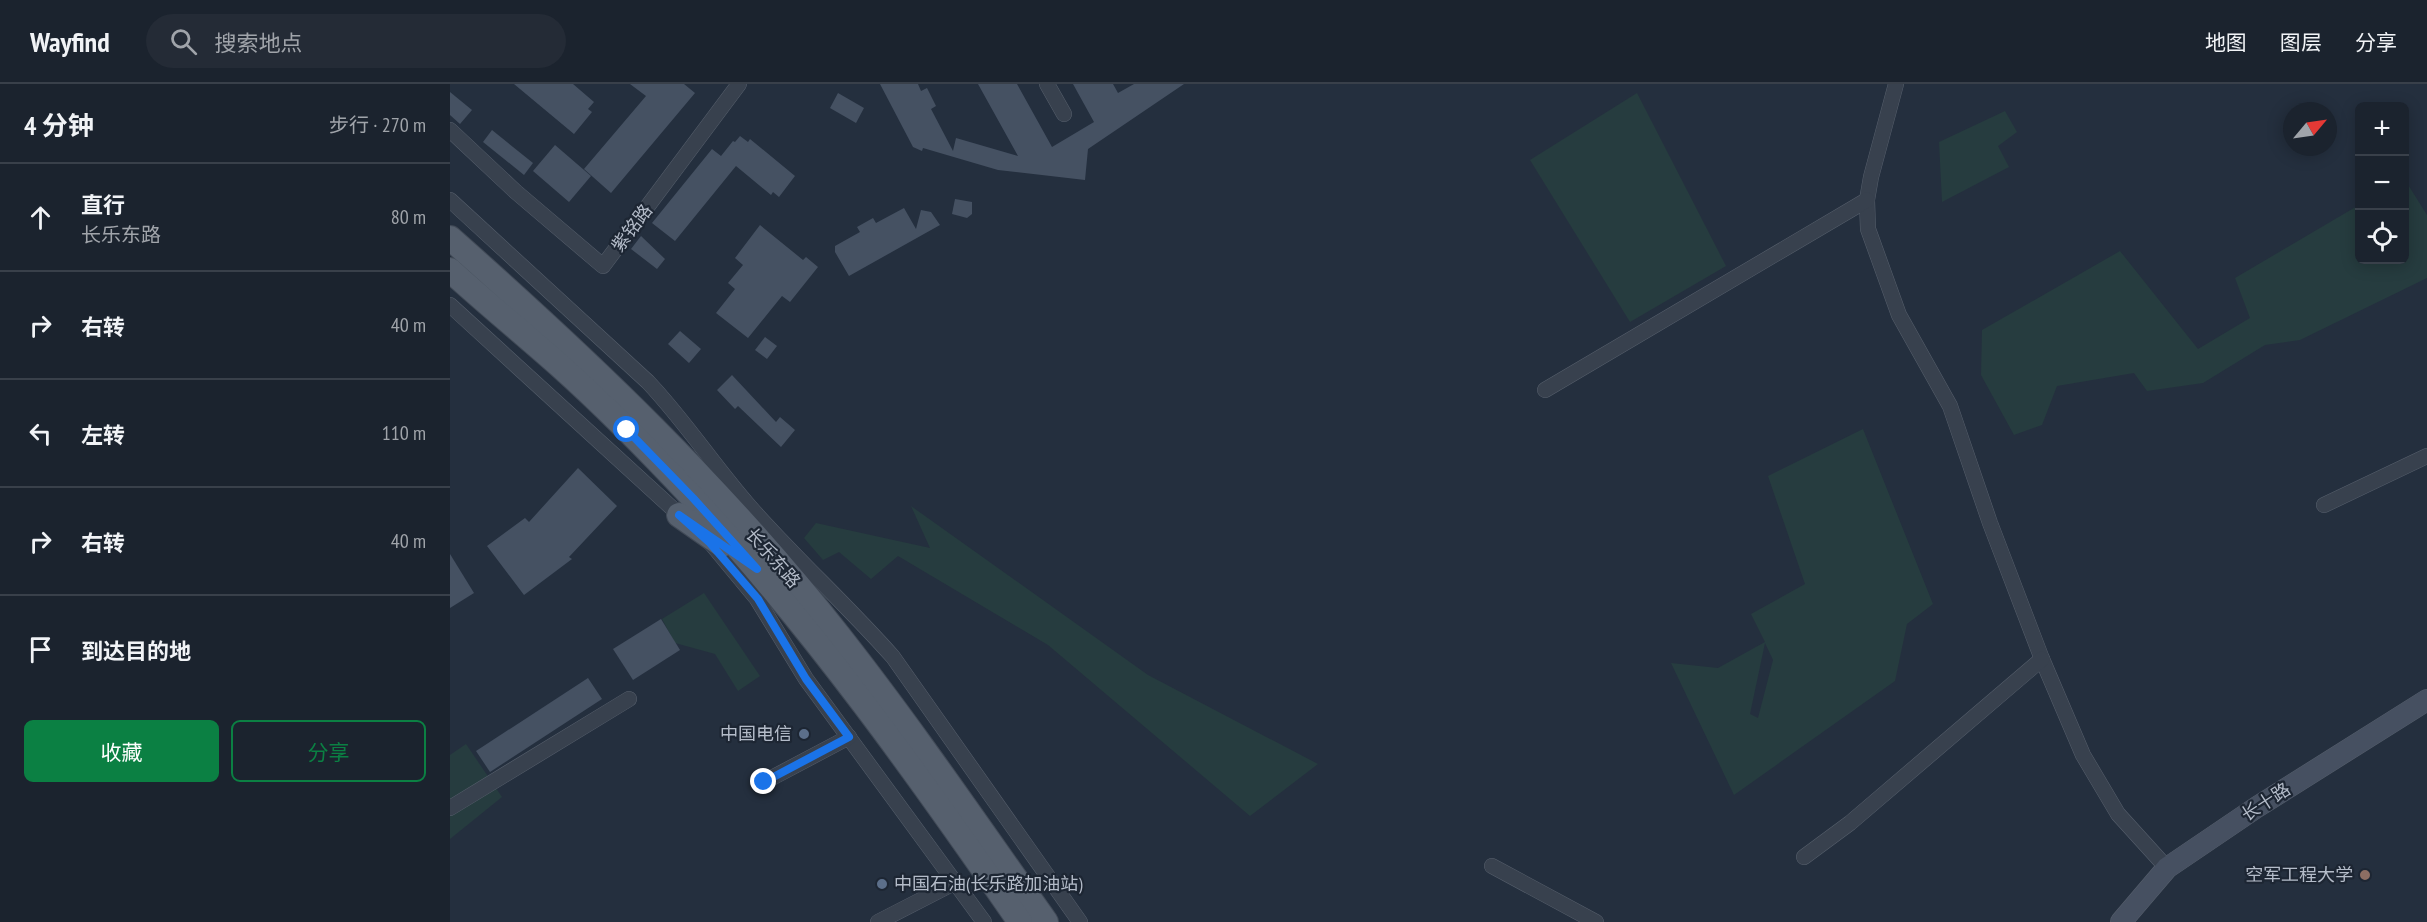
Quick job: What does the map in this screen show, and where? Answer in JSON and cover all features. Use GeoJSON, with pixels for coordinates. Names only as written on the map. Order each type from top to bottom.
{"type":"FeatureCollection","features":[{"type":"Feature","properties":{"kind":"main road","name":"长乐东路"},"geometry":{"type":"LineString","coordinates":[[450,238],[560,336],[620,394],[699,475],[796,584],[839,636],[912,733],[1046,922]]}},
{"type":"Feature","properties":{"kind":"main road","name":"长乐东路"},"geometry":{"type":"LineString","coordinates":[[450,270],[561,366],[627,430],[757,569],[869,713],[1020,922]]}},
{"type":"Feature","properties":{"kind":"main road"},"geometry":{"type":"LineString","coordinates":[[679,515],[757,569]]}},
{"type":"Feature","properties":{"kind":"street","name":"紫铭路"},"geometry":{"type":"LineString","coordinates":[[450,130],[516,192],[603,266],[739,84]]}},
{"type":"Feature","properties":{"kind":"street"},"geometry":{"type":"LineString","coordinates":[[1047,84],[1064,114]]}},
{"type":"Feature","properties":{"kind":"street"},"geometry":{"type":"LineString","coordinates":[[1896,84],[1871,177],[1867,200],[1868,229],[1899,315],[1950,406],[1990,523],[2042,659],[2088,765],[2118,814],[2167,868]]}},
{"type":"Feature","properties":{"kind":"street"},"geometry":{"type":"LineString","coordinates":[[450,200],[648,382],[678,414],[725,478],[769,528],[885,649],[1080,922]]}},
{"type":"Feature","properties":{"kind":"street"},"geometry":{"type":"LineString","coordinates":[[1545,390],[1867,200]]}},
{"type":"Feature","properties":{"kind":"street"},"geometry":{"type":"LineString","coordinates":[[452,309],[709,542],[758,599],[806,679],[984,922]]}},
{"type":"Feature","properties":{"kind":"street"},"geometry":{"type":"LineString","coordinates":[[2324,505],[2427,456]]}},
{"type":"Feature","properties":{"kind":"street"},"geometry":{"type":"LineString","coordinates":[[1804,857],[1850,823],[2042,659]]}},
{"type":"Feature","properties":{"kind":"street"},"geometry":{"type":"LineString","coordinates":[[450,808],[629,699]]}},
{"type":"Feature","properties":{"kind":"street","name":"长十路"},"geometry":{"type":"LineString","coordinates":[[2121,922],[2167,868],[2257,807],[2427,700]]}},
{"type":"Feature","properties":{"kind":"street"},"geometry":{"type":"LineString","coordinates":[[764,782],[849,737]]}},
{"type":"Feature","properties":{"kind":"street"},"geometry":{"type":"LineString","coordinates":[[1492,866],[1596,922]]}},
{"type":"Feature","properties":{"kind":"street"},"geometry":{"type":"LineString","coordinates":[[878,922],[956,882]]}},
{"type":"Feature","properties":{"kind":"green space"},"geometry":{"type":"Polygon","coordinates":[[[1637,93],[1726,266],[1630,322],[1530,160],[1637,93]]]}},
{"type":"Feature","properties":{"kind":"green space"},"geometry":{"type":"Polygon","coordinates":[[[2005,111],[2017,132],[1998,146],[2009,167],[1942,202],[1939,142],[2005,111]]]}},
{"type":"Feature","properties":{"kind":"green space"},"geometry":{"type":"Polygon","coordinates":[[[2409,186],[2427,215],[2427,278],[2300,340],[2265,345],[2203,383],[2147,391],[2134,373],[2057,386],[2042,425],[2014,435],[1981,375],[1982,330],[2120,251],[2198,349],[2250,318],[2235,278],[2355,207],[2355,264],[2409,264],[2409,186]]]}},
{"type":"Feature","properties":{"kind":"green space"},"geometry":{"type":"Polygon","coordinates":[[[1863,429],[1933,604],[1907,624],[1895,681],[1734,795],[1671,663],[1718,668],[1765,642],[1751,614],[1805,584],[1768,476],[1863,429]],[[1765,643],[1750,714],[1758,718],[1773,660],[1765,643]]]}},
{"type":"Feature","properties":{"kind":"green space"},"geometry":{"type":"Polygon","coordinates":[[[911,506],[1148,675],[1318,764],[1250,816],[1048,645],[898,556],[871,579],[839,552],[823,560],[804,538],[816,523],[930,548],[911,506]]]}},
{"type":"Feature","properties":{"kind":"green space"},"geometry":{"type":"Polygon","coordinates":[[[704,593],[760,676],[738,691],[715,654],[675,643],[662,619],[704,593]]]}},
{"type":"Feature","properties":{"kind":"green space"},"geometry":{"type":"Polygon","coordinates":[[[466,744],[502,797],[450,839],[450,755],[466,744]]]}},
{"type":"Feature","properties":{"kind":"building"},"geometry":{"type":"Polygon","coordinates":[[[514,84],[573,84],[594,102],[588,109],[592,112],[574,134],[514,84]]]}},
{"type":"Feature","properties":{"kind":"building"},"geometry":{"type":"Polygon","coordinates":[[[630,84],[684,84],[695,93],[611,193],[584,169],[646,96],[630,84]]]}},
{"type":"Feature","properties":{"kind":"building"},"geometry":{"type":"Polygon","coordinates":[[[880,84],[918,84],[921,91],[927,88],[936,106],[931,109],[953,151],[956,138],[1018,156],[978,84],[1017,84],[1052,147],[1094,122],[1073,84],[1113,84],[1118,93],[1134,84],[1184,84],[1088,149],[1085,180],[998,170],[913,147],[880,84]]]}},
{"type":"Feature","properties":{"kind":"building"},"geometry":{"type":"Polygon","coordinates":[[[450,92],[472,110],[460,124],[450,115],[450,92]]]}},
{"type":"Feature","properties":{"kind":"building"},"geometry":{"type":"Polygon","coordinates":[[[838,93],[864,108],[856,123],[830,108],[838,93]]]}},
{"type":"Feature","properties":{"kind":"building"},"geometry":{"type":"Polygon","coordinates":[[[492,130],[533,163],[524,175],[483,142],[492,130]]]}},
{"type":"Feature","properties":{"kind":"building"},"geometry":{"type":"Polygon","coordinates":[[[740,136],[748,142],[750,139],[795,176],[779,197],[773,192],[771,195],[736,166],[675,241],[652,223],[712,149],[721,156],[740,136]]]}},
{"type":"Feature","properties":{"kind":"building"},"geometry":{"type":"Polygon","coordinates":[[[555,145],[591,176],[569,202],[533,171],[555,145]]]}},
{"type":"Feature","properties":{"kind":"building"},"geometry":{"type":"Polygon","coordinates":[[[955,199],[972,202],[972,214],[967,218],[952,214],[955,199]]]}},
{"type":"Feature","properties":{"kind":"building"},"geometry":{"type":"Polygon","coordinates":[[[904,208],[916,229],[921,210],[931,212],[940,225],[849,276],[835,252],[835,246],[860,232],[857,227],[873,218],[876,223],[904,208]]]}},
{"type":"Feature","properties":{"kind":"building"},"geometry":{"type":"Polygon","coordinates":[[[760,225],[803,260],[806,257],[818,267],[790,302],[782,296],[748,338],[716,313],[735,289],[728,283],[743,265],[735,258],[760,225]]]}},
{"type":"Feature","properties":{"kind":"building"},"geometry":{"type":"Polygon","coordinates":[[[641,236],[665,259],[657,269],[631,249],[641,236]]]}},
{"type":"Feature","properties":{"kind":"building"},"geometry":{"type":"Polygon","coordinates":[[[680,331],[701,349],[689,363],[668,344],[680,331]]]}},
{"type":"Feature","properties":{"kind":"building"},"geometry":{"type":"Polygon","coordinates":[[[765,337],[777,346],[767,359],[755,350],[765,337]]]}},
{"type":"Feature","properties":{"kind":"building"},"geometry":{"type":"Polygon","coordinates":[[[732,375],[776,422],[780,417],[795,430],[781,447],[738,406],[735,409],[717,390],[732,375]]]}},
{"type":"Feature","properties":{"kind":"building"},"geometry":{"type":"Polygon","coordinates":[[[578,468],[617,506],[569,557],[572,559],[524,595],[487,546],[525,518],[529,522],[578,468]]]}},
{"type":"Feature","properties":{"kind":"building"},"geometry":{"type":"Polygon","coordinates":[[[450,554],[474,593],[450,608],[450,554]]]}},
{"type":"Feature","properties":{"kind":"building"},"geometry":{"type":"Polygon","coordinates":[[[661,619],[680,650],[633,680],[613,649],[661,619]]]}},
{"type":"Feature","properties":{"kind":"building"},"geometry":{"type":"Polygon","coordinates":[[[588,678],[602,699],[490,772],[476,751],[588,678]]]}},
{"type":"Feature","properties":{"kind":"place","name":"中国电信"},"geometry":{"type":"Point","coordinates":[804,734]}},
{"type":"Feature","properties":{"kind":"place","name":"空军工程大学"},"geometry":{"type":"Point","coordinates":[2365,875]}},
{"type":"Feature","properties":{"kind":"place","name":"中国石油(长乐路加油站)"},"geometry":{"type":"Point","coordinates":[882,884]}},
{"type":"Feature","properties":{"kind":"route"},"geometry":{"type":"LineString","coordinates":[[627,430],[757,569],[679,515],[709,542],[758,599],[806,679],[849,737],[764,782]]}}]}
